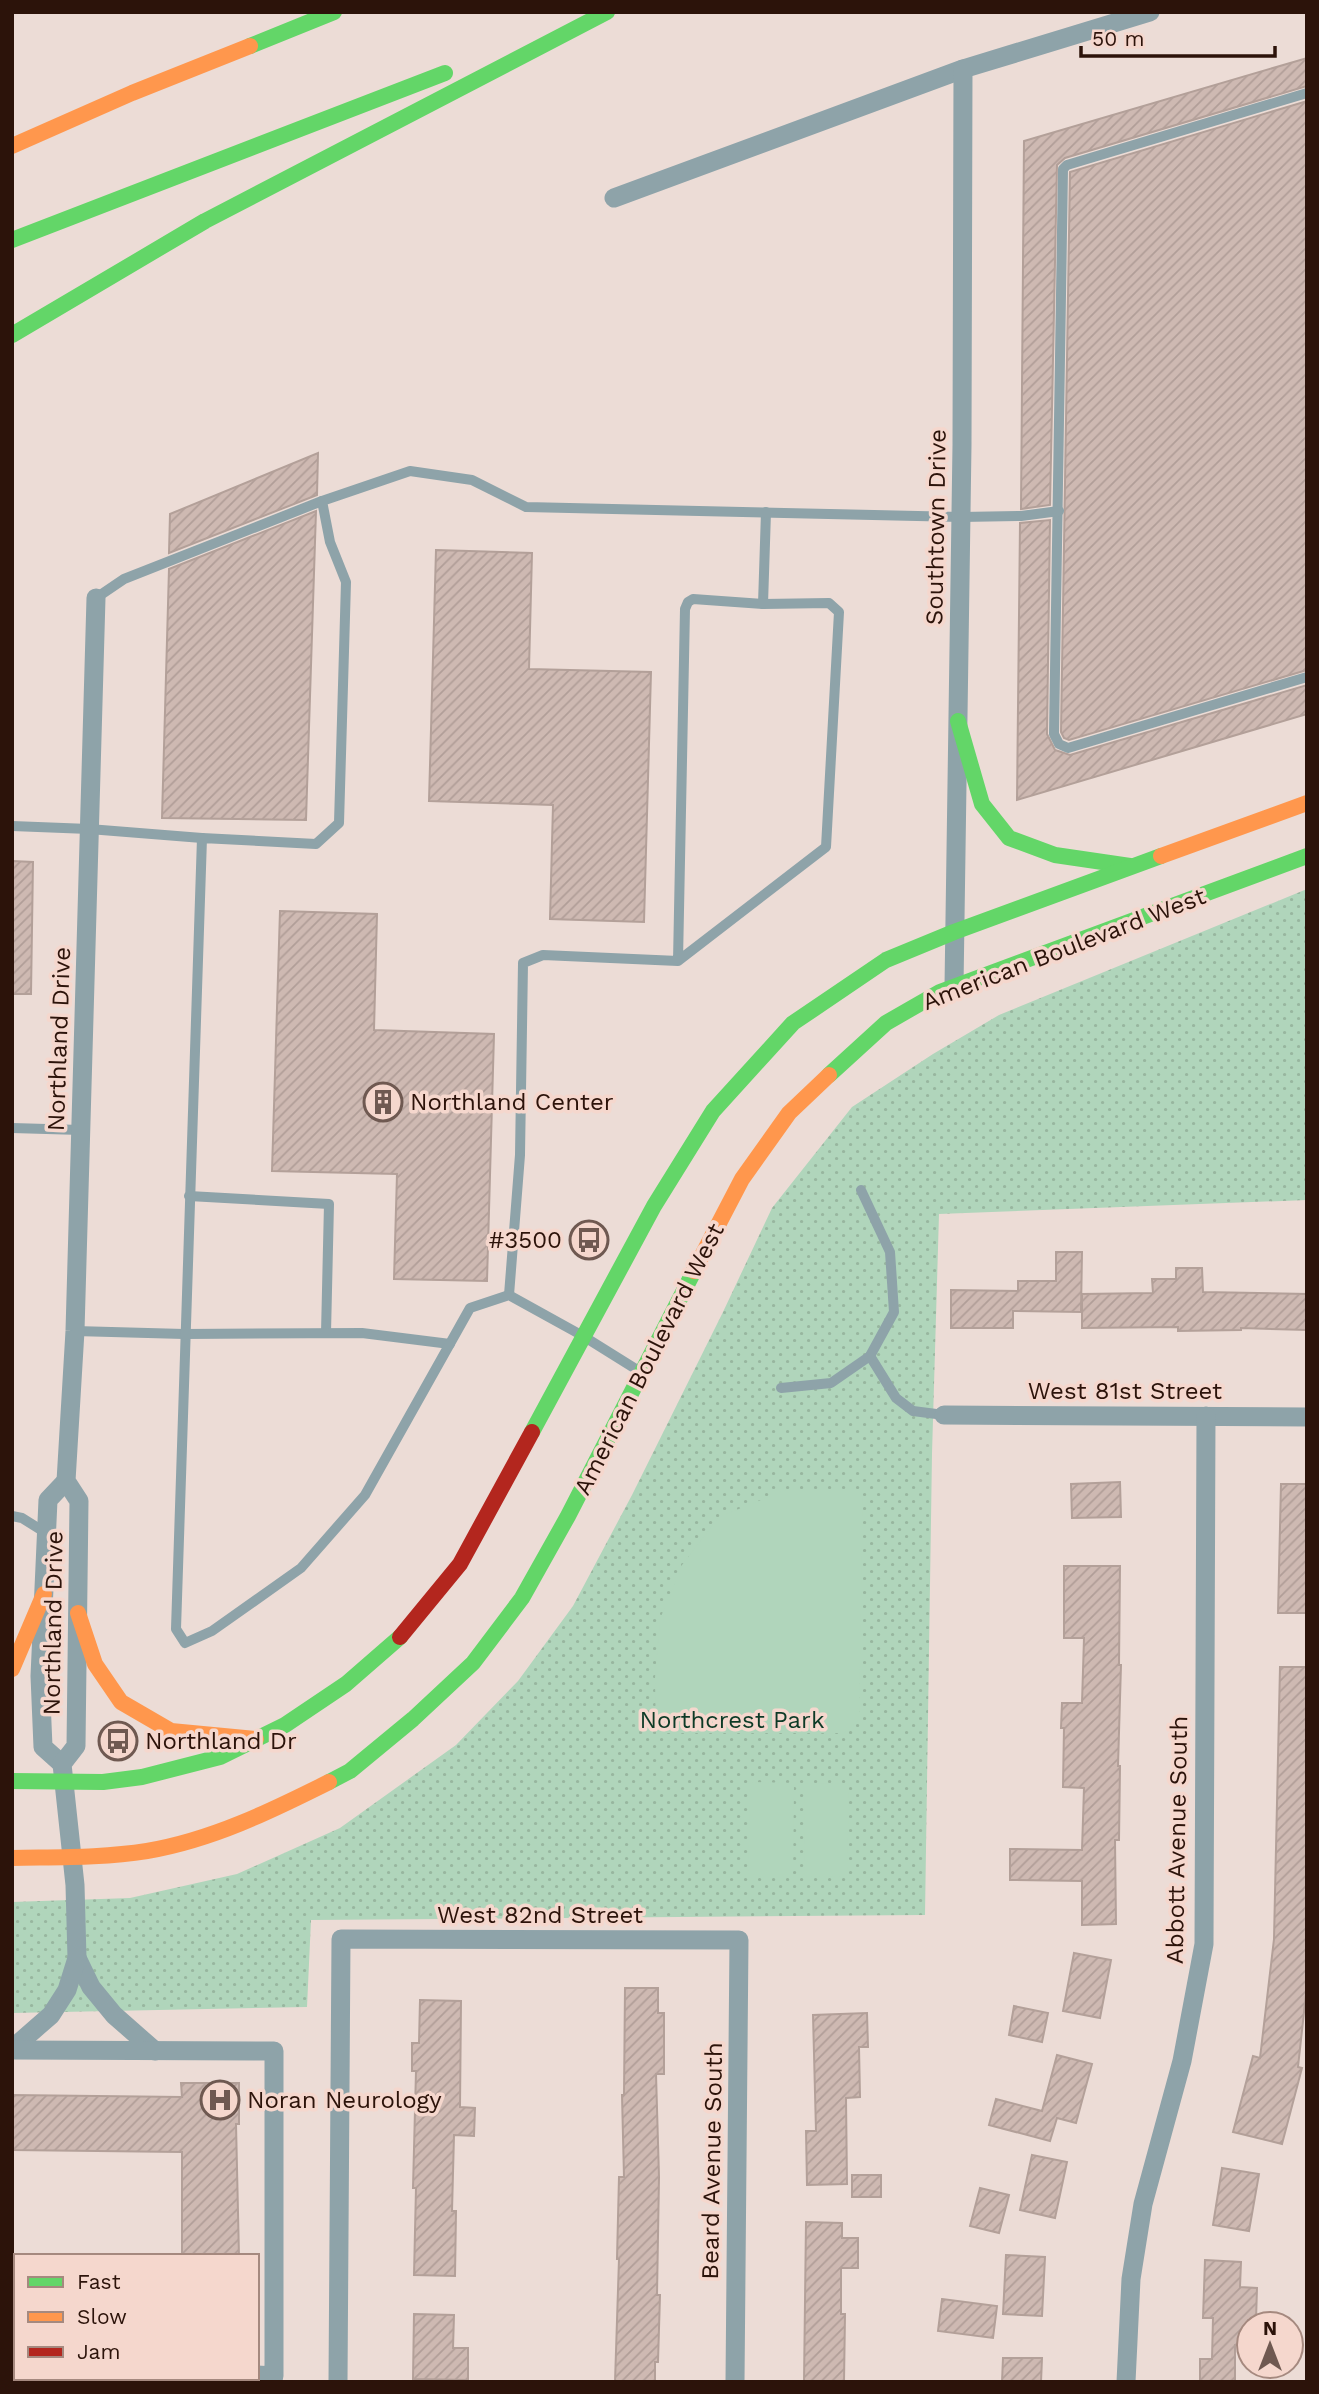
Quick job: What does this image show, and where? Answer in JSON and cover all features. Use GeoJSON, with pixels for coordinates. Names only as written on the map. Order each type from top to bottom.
{"type":"FeatureCollection","features":[{"type":"Feature","properties":{"kind":"main road"},"geometry":{"type":"LineString","coordinates":[[12,146],[132,93],[334,12]]}},
{"type":"Feature","properties":{"kind":"main road"},"geometry":{"type":"LineString","coordinates":[[489,56],[605,12]]}},
{"type":"Feature","properties":{"kind":"main road"},"geometry":{"type":"LineString","coordinates":[[12,335],[205,221],[605,12]]}},
{"type":"Feature","properties":{"kind":"main road"},"geometry":{"type":"LineString","coordinates":[[12,240],[463,66]]}},
{"type":"Feature","properties":{"kind":"main road"},"geometry":{"type":"LineString","coordinates":[[958,721],[982,804],[1009,838],[1055,855],[1133,866]]}},
{"type":"Feature","properties":{"kind":"main road"},"geometry":{"type":"LineString","coordinates":[[12,1781],[62,1774],[103,1782],[142,1777],[219,1757],[285,1725],[346,1684],[399,1638],[460,1564],[654,1206],[713,1111],[793,1023],[886,961],[954,932],[1307,803]]}},
{"type":"Feature","properties":{"kind":"main road","name":"American Boulevard West"},"geometry":{"type":"LineString","coordinates":[[12,1858],[73,1857],[147,1851],[207,1836],[270,1812],[350,1771],[413,1719],[473,1663],[522,1598],[568,1516],[742,1179],[789,1113],[886,1023],[940,992],[1307,856]]}},
{"type":"Feature","properties":{"kind":"main road"},"geometry":{"type":"LineString","coordinates":[[12,1669],[44,1594]]}},
{"type":"Feature","properties":{"kind":"main road"},"geometry":{"type":"LineString","coordinates":[[78,1614],[95,1664],[121,1702],[171,1731],[256,1739]]}},
{"type":"Feature","properties":{"kind":"street"},"geometry":{"type":"LineString","coordinates":[[614,198],[963,69],[1150,12]]}},
{"type":"Feature","properties":{"kind":"street","name":"Southtown Drive"},"geometry":{"type":"LineString","coordinates":[[954,987],[961,517],[963,69]]}},
{"type":"Feature","properties":{"kind":"street","name":"Northland Drive"},"geometry":{"type":"LineString","coordinates":[[77,1958],[73,1857],[62,1774],[43,1747],[40,1676],[48,1500],[65,1481],[75,1331],[96,598]]}},
{"type":"Feature","properties":{"kind":"street","name":"West 81st Street"},"geometry":{"type":"LineString","coordinates":[[944,1415],[1307,1417]]}},
{"type":"Feature","properties":{"kind":"street","name":"Abbott Avenue South"},"geometry":{"type":"LineString","coordinates":[[1126,2382],[1131,2278],[1143,2204],[1182,2061],[1204,1944],[1206,1416]]}},
{"type":"Feature","properties":{"kind":"street","name":"Northland Drive"},"geometry":{"type":"LineString","coordinates":[[62,1774],[76,1746],[78,1614],[79,1501],[65,1481]]}},
{"type":"Feature","properties":{"kind":"street","name":"West 82nd Street"},"geometry":{"type":"LineString","coordinates":[[338,2382],[341,1939],[739,1940]]}},
{"type":"Feature","properties":{"kind":"street","name":"Beard Avenue South"},"geometry":{"type":"LineString","coordinates":[[735,2382],[739,1940]]}},
{"type":"Feature","properties":{"kind":"street"},"geometry":{"type":"LineString","coordinates":[[12,2050],[51,2015],[67,1990],[77,1958]]}},
{"type":"Feature","properties":{"kind":"street"},"geometry":{"type":"LineString","coordinates":[[77,1958],[91,1987],[106,2006],[155,2051]]}},
{"type":"Feature","properties":{"kind":"street"},"geometry":{"type":"LineString","coordinates":[[12,2050],[274,2051],[274,2376],[259,2375]]}},
{"type":"Feature","properties":{"kind":"lane"},"geometry":{"type":"LineString","coordinates":[[1307,93],[1067,165],[1063,169],[1054,734],[1059,744],[1068,748],[1307,677]]}},
{"type":"Feature","properties":{"kind":"lane"},"geometry":{"type":"LineString","coordinates":[[96,598],[124,579],[322,501],[410,471],[472,480],[526,507],[961,517],[1020,516],[1059,511]]}},
{"type":"Feature","properties":{"kind":"lane"},"geometry":{"type":"LineString","coordinates":[[12,826],[89,828],[316,844],[339,823],[346,582],[330,542],[322,501]]}},
{"type":"Feature","properties":{"kind":"lane"},"geometry":{"type":"LineString","coordinates":[[763,604],[766,512]]}},
{"type":"Feature","properties":{"kind":"lane"},"geometry":{"type":"LineString","coordinates":[[509,1295],[520,1155],[523,963],[543,955],[678,961],[826,847],[839,612],[829,603],[763,604],[693,599],[685,609],[678,961]]}},
{"type":"Feature","properties":{"kind":"lane"},"geometry":{"type":"LineString","coordinates":[[202,838],[176,1629],[185,1643],[212,1631],[301,1568],[365,1495],[470,1308],[509,1295],[642,1373]]}},
{"type":"Feature","properties":{"kind":"lane"},"geometry":{"type":"LineString","coordinates":[[12,1128],[81,1130]]}},
{"type":"Feature","properties":{"kind":"lane"},"geometry":{"type":"LineString","coordinates":[[781,1388],[831,1383],[870,1356],[894,1312],[890,1252],[861,1190]]}},
{"type":"Feature","properties":{"kind":"lane"},"geometry":{"type":"LineString","coordinates":[[189,1196],[329,1204],[326,1333]]}},
{"type":"Feature","properties":{"kind":"lane"},"geometry":{"type":"LineString","coordinates":[[75,1331],[184,1334],[362,1333],[450,1344]]}},
{"type":"Feature","properties":{"kind":"lane"},"geometry":{"type":"LineString","coordinates":[[870,1356],[896,1398],[914,1411],[944,1415]]}},
{"type":"Feature","properties":{"kind":"lane"},"geometry":{"type":"LineString","coordinates":[[12,1516],[22,1518],[47,1533]]}},
{"type":"Feature","properties":{"kind":"green space","name":"Northcrest Park"},"geometry":{"type":"Polygon","coordinates":[[[1307,889],[1307,1200],[939,1214],[932,1454],[925,1915],[311,1920],[307,2007],[12,2013],[12,1902],[130,1898],[237,1874],[340,1828],[456,1745],[518,1681],[573,1606],[632,1495],[772,1208],[852,1107],[999,1015],[1307,889]]]}},
{"type":"Feature","properties":{"kind":"green space"},"geometry":{"type":"Polygon","coordinates":[[[788,1489],[863,1489],[859,1720],[843,1733],[656,1733],[655,1678],[660,1619],[682,1565],[719,1517],[788,1489]]]}},
{"type":"Feature","properties":{"kind":"green space"},"geometry":{"type":"Polygon","coordinates":[[[750,1782],[794,1783],[793,1875],[748,1875],[750,1782]]]}},
{"type":"Feature","properties":{"kind":"green space"},"geometry":{"type":"Polygon","coordinates":[[[805,1783],[849,1784],[847,1877],[804,1876],[805,1783]]]}},
{"type":"Feature","properties":{"kind":"building"},"geometry":{"type":"Polygon","coordinates":[[[1307,58],[1307,86],[1065,158],[1057,165],[1050,505],[1021,509],[1024,141],[1307,58]]]}},
{"type":"Feature","properties":{"kind":"building"},"geometry":{"type":"Polygon","coordinates":[[[1307,101],[1307,670],[1069,740],[1064,738],[1061,732],[1070,172],[1307,101]]]}},
{"type":"Feature","properties":{"kind":"building"},"geometry":{"type":"Polygon","coordinates":[[[318,453],[317,495],[169,553],[170,514],[318,453]]]}},
{"type":"Feature","properties":{"kind":"building"},"geometry":{"type":"Polygon","coordinates":[[[316,511],[306,820],[162,818],[169,569],[316,511]]]}},
{"type":"Feature","properties":{"kind":"building"},"geometry":{"type":"Polygon","coordinates":[[[1050,520],[1047,734],[1055,750],[1070,755],[1307,685],[1307,714],[1017,800],[1020,523],[1050,520]]]}},
{"type":"Feature","properties":{"kind":"building"},"geometry":{"type":"Polygon","coordinates":[[[436,550],[532,553],[529,669],[651,672],[644,922],[550,919],[553,805],[429,801],[436,550]]]}},
{"type":"Feature","properties":{"kind":"building"},"geometry":{"type":"Polygon","coordinates":[[[12,861],[33,862],[31,994],[12,994],[12,861]]]}},
{"type":"Feature","properties":{"kind":"building","name":"Northland Center"},"geometry":{"type":"Polygon","coordinates":[[[280,911],[377,914],[374,1030],[494,1034],[487,1281],[394,1279],[397,1174],[272,1171],[280,911]]]}},
{"type":"Feature","properties":{"kind":"building"},"geometry":{"type":"Polygon","coordinates":[[[1056,1252],[1082,1252],[1081,1312],[1013,1311],[1013,1328],[951,1328],[951,1290],[1018,1291],[1018,1281],[1056,1281],[1056,1252]]]}},
{"type":"Feature","properties":{"kind":"building"},"geometry":{"type":"Polygon","coordinates":[[[1176,1268],[1202,1268],[1203,1292],[1307,1294],[1307,1330],[1241,1328],[1178,1331],[1178,1327],[1082,1328],[1082,1294],[1153,1293],[1152,1279],[1176,1279],[1176,1268]]]}},
{"type":"Feature","properties":{"kind":"building"},"geometry":{"type":"Polygon","coordinates":[[[1120,1482],[1121,1517],[1072,1518],[1071,1484],[1120,1482]]]}},
{"type":"Feature","properties":{"kind":"building"},"geometry":{"type":"Polygon","coordinates":[[[1281,1484],[1307,1484],[1307,1613],[1278,1613],[1281,1484]]]}},
{"type":"Feature","properties":{"kind":"building"},"geometry":{"type":"Polygon","coordinates":[[[1064,1566],[1120,1566],[1120,1766],[1119,1840],[1115,1840],[1116,1924],[1082,1925],[1082,1881],[1010,1880],[1010,1849],[1082,1850],[1084,1788],[1063,1787],[1064,1728],[1061,1728],[1062,1703],[1082,1703],[1084,1638],[1064,1638],[1064,1566]]]}},
{"type":"Feature","properties":{"kind":"building"},"geometry":{"type":"Polygon","coordinates":[[[1280,1667],[1307,1667],[1307,1985],[1298,2067],[1302,2068],[1282,2144],[1233,2132],[1253,2056],[1260,2058],[1274,1939],[1280,1667]]]}},
{"type":"Feature","properties":{"kind":"building"},"geometry":{"type":"Polygon","coordinates":[[[1074,1953],[1111,1960],[1100,2018],[1063,2011],[1074,1953]]]}},
{"type":"Feature","properties":{"kind":"building"},"geometry":{"type":"Polygon","coordinates":[[[625,1988],[658,1988],[658,2013],[664,2013],[664,2074],[656,2074],[659,2177],[657,2295],[660,2295],[655,2382],[615,2382],[619,2177],[624,2177],[622,2095],[625,1988]]]}},
{"type":"Feature","properties":{"kind":"building"},"geometry":{"type":"Polygon","coordinates":[[[420,2000],[461,2001],[460,2107],[475,2108],[474,2136],[454,2135],[452,2211],[456,2211],[455,2276],[414,2275],[416,2071],[412,2071],[412,2043],[419,2043],[420,2000]]]}},
{"type":"Feature","properties":{"kind":"building"},"geometry":{"type":"Polygon","coordinates":[[[1014,2006],[1048,2013],[1042,2042],[1009,2035],[1014,2006]]]}},
{"type":"Feature","properties":{"kind":"building"},"geometry":{"type":"Polygon","coordinates":[[[867,2013],[868,2047],[859,2047],[860,2097],[846,2098],[847,2184],[807,2185],[806,2131],[816,2131],[813,2015],[867,2013]]]}},
{"type":"Feature","properties":{"kind":"building"},"geometry":{"type":"Polygon","coordinates":[[[1057,2055],[1092,2064],[1076,2123],[1057,2118],[1050,2141],[989,2125],[996,2099],[1042,2111],[1057,2055]]]}},
{"type":"Feature","properties":{"kind":"building"},"geometry":{"type":"Polygon","coordinates":[[[181,2083],[239,2083],[239,2124],[236,2124],[239,2254],[182,2254],[182,2152],[12,2150],[12,2095],[182,2097],[181,2083]]]}},
{"type":"Feature","properties":{"kind":"building"},"geometry":{"type":"Polygon","coordinates":[[[1032,2155],[1067,2162],[1055,2218],[1020,2210],[1032,2155]]]}},
{"type":"Feature","properties":{"kind":"building"},"geometry":{"type":"Polygon","coordinates":[[[1222,2168],[1259,2174],[1249,2231],[1213,2225],[1222,2168]]]}},
{"type":"Feature","properties":{"kind":"building"},"geometry":{"type":"Polygon","coordinates":[[[852,2175],[881,2175],[881,2197],[852,2197],[852,2175]]]}},
{"type":"Feature","properties":{"kind":"building"},"geometry":{"type":"Polygon","coordinates":[[[980,2188],[1009,2195],[999,2233],[970,2226],[980,2188]]]}},
{"type":"Feature","properties":{"kind":"building"},"geometry":{"type":"Polygon","coordinates":[[[806,2222],[842,2223],[842,2238],[858,2238],[858,2268],[841,2268],[841,2314],[845,2314],[844,2382],[804,2382],[806,2222]]]}},
{"type":"Feature","properties":{"kind":"building"},"geometry":{"type":"Polygon","coordinates":[[[1006,2255],[1045,2257],[1042,2316],[1003,2314],[1006,2255]]]}},
{"type":"Feature","properties":{"kind":"building"},"geometry":{"type":"Polygon","coordinates":[[[1205,2260],[1241,2262],[1240,2287],[1257,2288],[1256,2310],[1235,2310],[1235,2382],[1200,2382],[1200,2359],[1212,2359],[1213,2318],[1203,2318],[1205,2260]]]}},
{"type":"Feature","properties":{"kind":"building"},"geometry":{"type":"Polygon","coordinates":[[[942,2299],[997,2306],[993,2338],[938,2331],[942,2299]]]}},
{"type":"Feature","properties":{"kind":"building"},"geometry":{"type":"Polygon","coordinates":[[[414,2314],[454,2315],[453,2348],[468,2348],[468,2380],[413,2379],[414,2314]]]}},
{"type":"Feature","properties":{"kind":"building"},"geometry":{"type":"Polygon","coordinates":[[[1003,2358],[1042,2358],[1041,2382],[1002,2382],[1003,2358]]]}},
{"type":"Feature","properties":{"kind":"traffic: fast"},"geometry":{"type":"LineString","coordinates":[[250,46],[334,12]]}},
{"type":"Feature","properties":{"kind":"traffic: fast"},"geometry":{"type":"LineString","coordinates":[[12,335],[205,221],[607,12]]}},
{"type":"Feature","properties":{"kind":"traffic: fast"},"geometry":{"type":"LineString","coordinates":[[12,240],[445,73]]}},
{"type":"Feature","properties":{"kind":"traffic: fast"},"geometry":{"type":"LineString","coordinates":[[958,721],[982,804],[1009,838],[1055,855],[1130,866]]}},
{"type":"Feature","properties":{"kind":"traffic: fast"},"geometry":{"type":"LineString","coordinates":[[532,1432],[654,1206],[713,1111],[793,1023],[886,960],[954,932],[1161,856]]}},
{"type":"Feature","properties":{"kind":"traffic: fast"},"geometry":{"type":"LineString","coordinates":[[829,1075],[886,1023],[940,992],[1307,856]]}},
{"type":"Feature","properties":{"kind":"traffic: fast"},"geometry":{"type":"LineString","coordinates":[[329,1782],[350,1771],[413,1719],[473,1663],[522,1598],[568,1516],[694,1271]]}},
{"type":"Feature","properties":{"kind":"traffic: fast"},"geometry":{"type":"LineString","coordinates":[[12,1781],[103,1782],[142,1777],[220,1757],[285,1725],[346,1684],[400,1637]]}},
{"type":"Feature","properties":{"kind":"traffic: slow"},"geometry":{"type":"LineString","coordinates":[[12,146],[132,93],[250,46]]}},
{"type":"Feature","properties":{"kind":"traffic: slow"},"geometry":{"type":"LineString","coordinates":[[1161,856],[1307,803]]}},
{"type":"Feature","properties":{"kind":"traffic: slow"},"geometry":{"type":"LineString","coordinates":[[694,1271],[742,1179],[789,1113],[829,1075]]}},
{"type":"Feature","properties":{"kind":"traffic: slow"},"geometry":{"type":"LineString","coordinates":[[12,1669],[44,1594]]}},
{"type":"Feature","properties":{"kind":"traffic: slow"},"geometry":{"type":"LineString","coordinates":[[78,1613],[95,1664],[121,1702],[171,1731],[256,1739]]}},
{"type":"Feature","properties":{"kind":"traffic: slow"},"geometry":{"type":"LineString","coordinates":[[12,1858],[114,1855],[171,1846],[241,1823],[329,1782]]}},
{"type":"Feature","properties":{"kind":"traffic: jam"},"geometry":{"type":"LineString","coordinates":[[400,1637],[460,1564],[532,1432]]}},
{"type":"Feature","properties":{"kind":"place","name":"Northland Center"},"geometry":{"type":"Point","coordinates":[383,1102]}},
{"type":"Feature","properties":{"kind":"place","name":"#3500"},"geometry":{"type":"Point","coordinates":[589,1240]}},
{"type":"Feature","properties":{"kind":"place","name":"Northland Dr"},"geometry":{"type":"Point","coordinates":[118,1741]}},
{"type":"Feature","properties":{"kind":"place","name":"Noran Neurology"},"geometry":{"type":"Point","coordinates":[220,2100]}}]}
